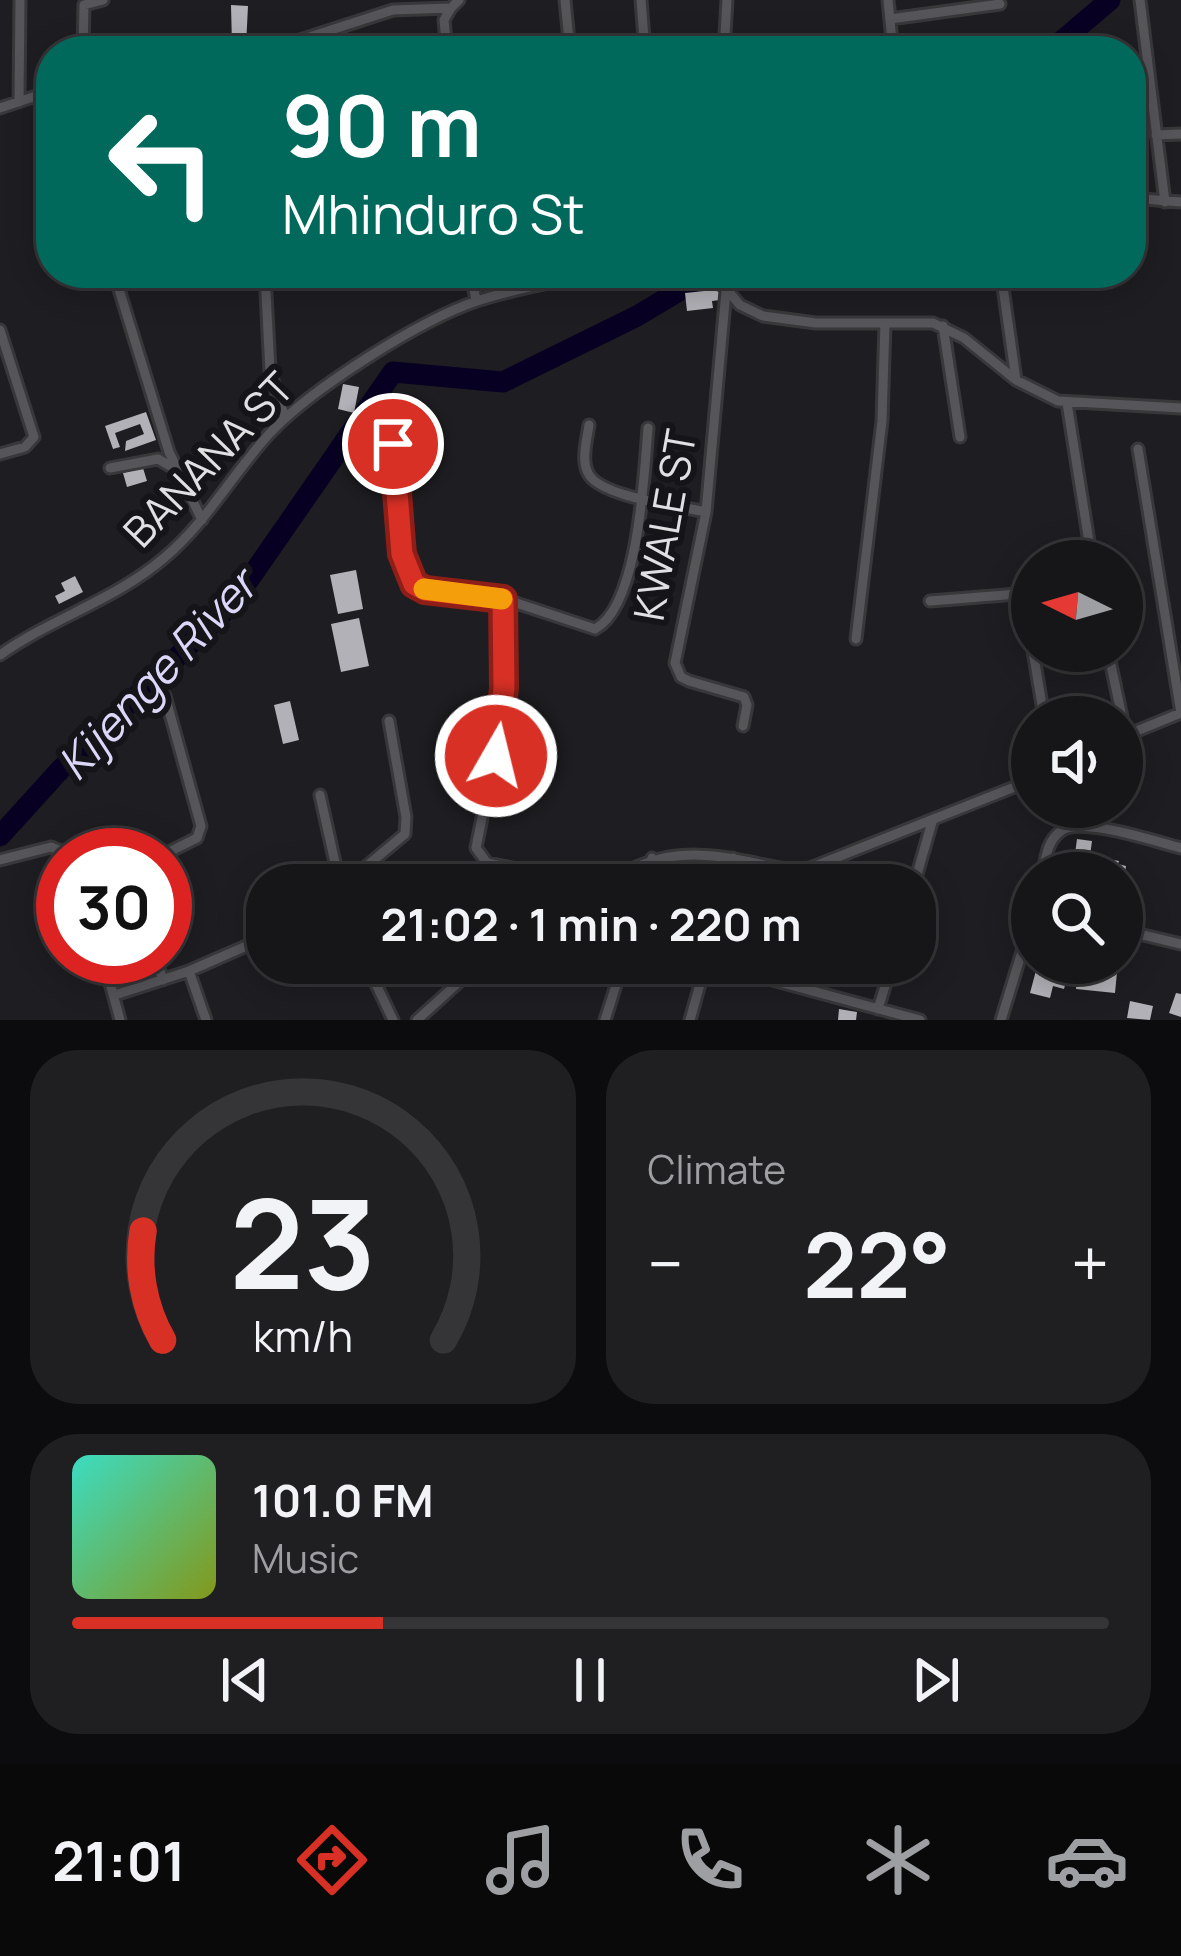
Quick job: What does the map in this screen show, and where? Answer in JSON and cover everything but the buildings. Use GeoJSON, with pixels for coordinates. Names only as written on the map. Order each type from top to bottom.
{"type":"FeatureCollection","features":[{"type":"Feature","properties":{"kind":"street"},"geometry":{"type":"LineString","coordinates":[[19,102],[20,0]]}},
{"type":"Feature","properties":{"kind":"street"},"geometry":{"type":"LineString","coordinates":[[84,36],[85,5],[103,0]]}},
{"type":"Feature","properties":{"kind":"street"},"geometry":{"type":"LineString","coordinates":[[565,0],[569,36]]}},
{"type":"Feature","properties":{"kind":"street"},"geometry":{"type":"LineString","coordinates":[[640,0],[644,36]]}},
{"type":"Feature","properties":{"kind":"street"},"geometry":{"type":"LineString","coordinates":[[725,36],[727,0]]}},
{"type":"Feature","properties":{"kind":"street"},"geometry":{"type":"LineString","coordinates":[[888,0],[892,36]]}},
{"type":"Feature","properties":{"kind":"street"},"geometry":{"type":"LineString","coordinates":[[1140,0],[1144,36]]}},
{"type":"Feature","properties":{"kind":"street"},"geometry":{"type":"LineString","coordinates":[[312,36],[392,10],[455,4]]}},
{"type":"Feature","properties":{"kind":"street"},"geometry":{"type":"LineString","coordinates":[[446,36],[444,20],[455,4]]}},
{"type":"Feature","properties":{"kind":"street"},"geometry":{"type":"LineString","coordinates":[[890,19],[1000,4]]}},
{"type":"Feature","properties":{"kind":"street"},"geometry":{"type":"LineString","coordinates":[[1146,51],[1165,202]]}},
{"type":"Feature","properties":{"kind":"street"},"geometry":{"type":"LineString","coordinates":[[0,108],[36,96]]}},
{"type":"Feature","properties":{"kind":"street"},"geometry":{"type":"LineString","coordinates":[[1156,135],[1181,134]]}},
{"type":"Feature","properties":{"kind":"street"},"geometry":{"type":"LineString","coordinates":[[1146,200],[1181,202]]}},
{"type":"Feature","properties":{"kind":"street"},"geometry":{"type":"LineString","coordinates":[[119,288],[176,471],[202,520]]}},
{"type":"Feature","properties":{"kind":"street"},"geometry":{"type":"LineString","coordinates":[[266,288],[270,371],[285,418]]}},
{"type":"Feature","properties":{"kind":"street"},"geometry":{"type":"LineString","coordinates":[[474,288],[476,301]]}},
{"type":"Feature","properties":{"kind":"street","name":"BANANA ST"},"geometry":{"type":"LineString","coordinates":[[0,655],[146,573],[202,520],[285,418],[351,370],[438,317],[476,301],[534,288]]}},
{"type":"Feature","properties":{"kind":"street","name":"KWALE ST"},"geometry":{"type":"LineString","coordinates":[[719,288],[706,512],[676,663],[681,677],[744,697],[743,726]]}},
{"type":"Feature","properties":{"kind":"street"},"geometry":{"type":"LineString","coordinates":[[726,288],[751,312],[776,319],[944,326],[1016,380],[1067,403],[1181,407]]}},
{"type":"Feature","properties":{"kind":"street"},"geometry":{"type":"LineString","coordinates":[[1003,288],[1016,380]]}},
{"type":"Feature","properties":{"kind":"street"},"geometry":{"type":"LineString","coordinates":[[856,639],[882,421],[885,323]]}},
{"type":"Feature","properties":{"kind":"street"},"geometry":{"type":"LineString","coordinates":[[944,326],[960,437]]}},
{"type":"Feature","properties":{"kind":"street"},"geometry":{"type":"LineString","coordinates":[[0,330],[34,437],[25,447],[0,454]]}},
{"type":"Feature","properties":{"kind":"street"},"geometry":{"type":"LineString","coordinates":[[1067,403],[1089,540]]}},
{"type":"Feature","properties":{"kind":"street"},"geometry":{"type":"LineString","coordinates":[[589,425],[585,458],[589,476],[607,489],[706,512]]}},
{"type":"Feature","properties":{"kind":"street"},"geometry":{"type":"LineString","coordinates":[[393,444],[402,554],[414,584],[425,590],[503,599],[590,628],[607,622],[628,569],[643,498],[648,428]]}},
{"type":"Feature","properties":{"kind":"street"},"geometry":{"type":"LineString","coordinates":[[1138,449],[1181,713],[1143,728]]}},
{"type":"Feature","properties":{"kind":"street"},"geometry":{"type":"LineString","coordinates":[[110,468],[158,459],[176,471]]}},
{"type":"Feature","properties":{"kind":"street"},"geometry":{"type":"LineString","coordinates":[[930,601],[1011,595]]}},
{"type":"Feature","properties":{"kind":"street"},"geometry":{"type":"LineString","coordinates":[[492,864],[476,848],[502,717],[503,599]]}},
{"type":"Feature","properties":{"kind":"street"},"geometry":{"type":"LineString","coordinates":[[165,695],[201,826],[192,841]]}},
{"type":"Feature","properties":{"kind":"street"},"geometry":{"type":"LineString","coordinates":[[371,864],[405,834],[389,721]]}},
{"type":"Feature","properties":{"kind":"street"},"geometry":{"type":"LineString","coordinates":[[640,864],[652,858],[699,854],[802,869],[1011,789]]}},
{"type":"Feature","properties":{"kind":"street"},"geometry":{"type":"LineString","coordinates":[[320,795],[337,864]]}},
{"type":"Feature","properties":{"kind":"street"},"geometry":{"type":"LineString","coordinates":[[920,864],[932,822]]}},
{"type":"Feature","properties":{"kind":"street"},"geometry":{"type":"LineString","coordinates":[[1047,852],[1056,834],[1073,825],[1181,848]]}},
{"type":"Feature","properties":{"kind":"street"},"geometry":{"type":"LineString","coordinates":[[0,860],[36,851]]}},
{"type":"Feature","properties":{"kind":"street"},"geometry":{"type":"LineString","coordinates":[[650,864],[652,858]]}},
{"type":"Feature","properties":{"kind":"street"},"geometry":{"type":"LineString","coordinates":[[732,864],[733,858]]}},
{"type":"Feature","properties":{"kind":"street"},"geometry":{"type":"LineString","coordinates":[[1143,935],[1181,944]]}},
{"type":"Feature","properties":{"kind":"street"},"geometry":{"type":"LineString","coordinates":[[192,969],[246,946]]}},
{"type":"Feature","properties":{"kind":"street"},"geometry":{"type":"LineString","coordinates":[[192,979],[206,1020]]}},
{"type":"Feature","properties":{"kind":"street"},"geometry":{"type":"LineString","coordinates":[[112,984],[120,1020]]}},
{"type":"Feature","properties":{"kind":"street"},"geometry":{"type":"LineString","coordinates":[[115,994],[149,984]]}},
{"type":"Feature","properties":{"kind":"street"},"geometry":{"type":"LineString","coordinates":[[376,984],[393,1020]]}},
{"type":"Feature","properties":{"kind":"street"},"geometry":{"type":"LineString","coordinates":[[417,1020],[457,984]]}},
{"type":"Feature","properties":{"kind":"street"},"geometry":{"type":"LineString","coordinates":[[605,1020],[616,984]]}},
{"type":"Feature","properties":{"kind":"street"},"geometry":{"type":"LineString","coordinates":[[690,1020],[701,984]]}},
{"type":"Feature","properties":{"kind":"street"},"geometry":{"type":"LineString","coordinates":[[786,984],[920,1020]]}},
{"type":"Feature","properties":{"kind":"street"},"geometry":{"type":"LineString","coordinates":[[878,1009],[886,984]]}},
{"type":"Feature","properties":{"kind":"street"},"geometry":{"type":"LineString","coordinates":[[1001,1020],[1012,984]]}},
{"type":"Feature","properties":{"kind":"waterway","name":"Kijenge River"},"geometry":{"type":"LineString","coordinates":[[1068,36],[1110,0]]}},
{"type":"Feature","properties":{"kind":"waterway","name":"Kijenge River"},"geometry":{"type":"LineString","coordinates":[[0,836],[60,770],[232,604],[393,372],[503,382],[684,288]]}},
{"type":"Feature","properties":{"kind":"slow traffic"},"geometry":{"type":"LineString","coordinates":[[424,589],[502,599]]}},
{"type":"Feature","properties":{"kind":"route"},"geometry":{"type":"LineString","coordinates":[[393,444],[402,554],[414,584],[425,590],[503,599],[504,688],[496,756]]}}]}
